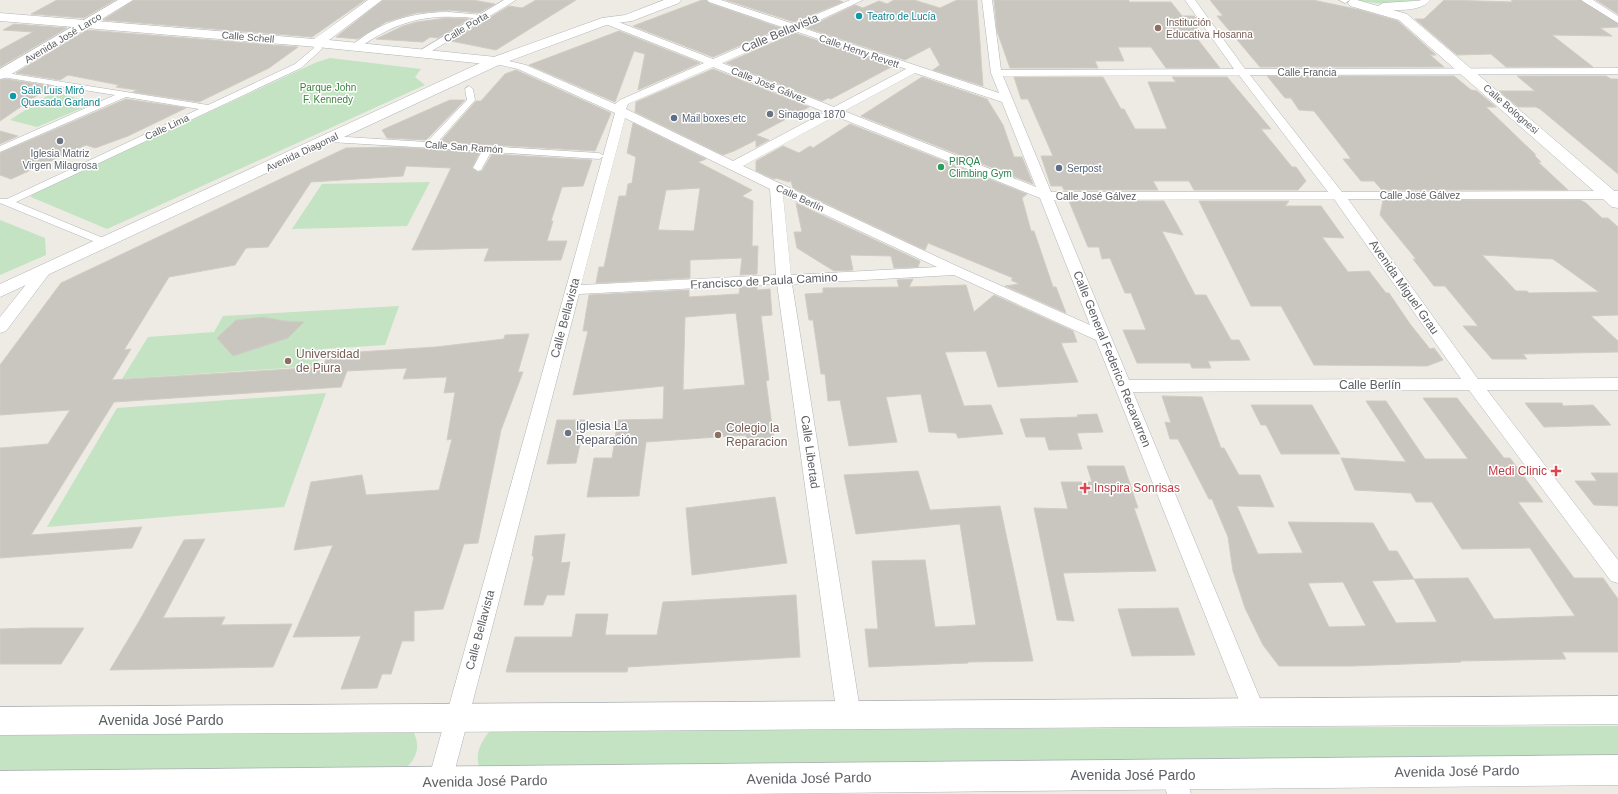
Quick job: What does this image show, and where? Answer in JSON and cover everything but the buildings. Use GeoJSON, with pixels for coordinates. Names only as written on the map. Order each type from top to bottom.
{"type":"FeatureCollection","features":[{"type":"Feature","properties":{"kind":"main road","name":"Avenida José Larco"},"geometry":{"type":"LineString","coordinates":[[1,74],[127,0]]}},
{"type":"Feature","properties":{"kind":"main road"},"geometry":{"type":"LineString","coordinates":[[317,43],[376,0]]}},
{"type":"Feature","properties":{"kind":"main road"},"geometry":{"type":"LineString","coordinates":[[607,21],[621,12],[648,0]]}},
{"type":"Feature","properties":{"kind":"main road"},"geometry":{"type":"LineString","coordinates":[[607,21],[627,18],[675,0]]}},
{"type":"Feature","properties":{"kind":"main road"},"geometry":{"type":"LineString","coordinates":[[1347,1],[1392,7],[1409,6],[1424,1]]}},
{"type":"Feature","properties":{"kind":"main road","name":"Calle Bolognesi"},"geometry":{"type":"LineString","coordinates":[[1347,1],[1403,17],[1615,197]]}},
{"type":"Feature","properties":{"kind":"main road"},"geometry":{"type":"LineString","coordinates":[[1403,17],[1424,1]]}},
{"type":"Feature","properties":{"kind":"main road","name":"Calle Schell"},"geometry":{"type":"LineString","coordinates":[[0,17],[88,23],[317,43],[496,61]]}},
{"type":"Feature","properties":{"kind":"main road","name":"Avenida Diagonal"},"geometry":{"type":"LineString","coordinates":[[0,291],[496,61],[607,21]]}},
{"type":"Feature","properties":{"kind":"main road","name":"Avenida José Pardo"},"geometry":{"type":"LineString","coordinates":[[0,721],[1618,710]]}},
{"type":"Feature","properties":{"kind":"main road","name":"Avenida José Pardo"},"geometry":{"type":"LineString","coordinates":[[0,786],[147,789],[440,781],[673,787],[1176,784],[1618,770]]}},
{"type":"Feature","properties":{"kind":"street","name":"Calle Porta"},"geometry":{"type":"LineString","coordinates":[[421,54],[511,0]]}},
{"type":"Feature","properties":{"kind":"street","name":"Calle Henry Revett"},"geometry":{"type":"LineString","coordinates":[[712,0],[1007,100]]}},
{"type":"Feature","properties":{"kind":"street","name":"Calle Bellavista"},"geometry":{"type":"LineString","coordinates":[[440,781],[621,111],[620,106],[624,102],[712,62],[858,0]]}},
{"type":"Feature","properties":{"kind":"street","name":"Calle General Federico Recavarren"},"geometry":{"type":"LineString","coordinates":[[987,0],[996,73],[1255,713]]}},
{"type":"Feature","properties":{"kind":"street","name":"Avenida Miguel Grau"},"geometry":{"type":"LineString","coordinates":[[1190,0],[1242,72],[1339,196],[1473,384],[1618,575]]}},
{"type":"Feature","properties":{"kind":"street"},"geometry":{"type":"LineString","coordinates":[[1586,0],[1618,20]]}},
{"type":"Feature","properties":{"kind":"street"},"geometry":{"type":"LineString","coordinates":[[354,47],[370,36],[401,21],[420,17],[456,13],[483,17]]}},
{"type":"Feature","properties":{"kind":"street","name":"Calle José Gálvez"},"geometry":{"type":"LineString","coordinates":[[607,21],[1046,196],[1615,197]]}},
{"type":"Feature","properties":{"kind":"street","name":"Calle Lima"},"geometry":{"type":"LineString","coordinates":[[4,201],[298,66],[318,49],[317,43]]}},
{"type":"Feature","properties":{"kind":"street","name":"Calle Berlín"},"geometry":{"type":"LineString","coordinates":[[496,61],[522,67],[621,111],[776,187],[956,271],[1103,337]]}},
{"type":"Feature","properties":{"kind":"street"},"geometry":{"type":"LineString","coordinates":[[733,166],[914,69]]}},
{"type":"Feature","properties":{"kind":"street","name":"Calle Francia"},"geometry":{"type":"LineString","coordinates":[[996,73],[1618,71]]}},
{"type":"Feature","properties":{"kind":"street"},"geometry":{"type":"LineString","coordinates":[[1,74],[209,108]]}},
{"type":"Feature","properties":{"kind":"street"},"geometry":{"type":"LineString","coordinates":[[430,145],[471,100],[469,89]]}},
{"type":"Feature","properties":{"kind":"street"},"geometry":{"type":"LineString","coordinates":[[0,149],[125,94]]}},
{"type":"Feature","properties":{"kind":"street","name":"Calle San Ramón"},"geometry":{"type":"LineString","coordinates":[[330,139],[599,156]]}},
{"type":"Feature","properties":{"kind":"street"},"geometry":{"type":"LineString","coordinates":[[478,168],[488,149]]}},
{"type":"Feature","properties":{"kind":"street","name":"Calle Libertad"},"geometry":{"type":"LineString","coordinates":[[776,187],[784,280],[849,716]]}},
{"type":"Feature","properties":{"kind":"street"},"geometry":{"type":"LineString","coordinates":[[4,201],[104,242]]}},
{"type":"Feature","properties":{"kind":"street"},"geometry":{"type":"LineString","coordinates":[[0,328],[46,270]]}},
{"type":"Feature","properties":{"kind":"street","name":"Francisco de Paula Camino"},"geometry":{"type":"LineString","coordinates":[[573,290],[956,271]]}},
{"type":"Feature","properties":{"kind":"street","name":"Calle Berlín"},"geometry":{"type":"LineString","coordinates":[[1122,386],[1618,384]]}},
{"type":"Feature","properties":{"kind":"green space"},"geometry":{"type":"Polygon","coordinates":[[[1352,0],[1416,0],[1391,5],[1352,0]]]}},
{"type":"Feature","properties":{"kind":"green space","name":"Parque John F. Kennedy"},"geometry":{"type":"Polygon","coordinates":[[[330,58],[421,69],[415,77],[425,85],[107,229],[31,197],[32,194],[317,62],[330,58]]]}},
{"type":"Feature","properties":{"kind":"green space"},"geometry":{"type":"Polygon","coordinates":[[[58,93],[91,102],[87,106],[37,127],[10,120],[50,94],[58,93]]]}},
{"type":"Feature","properties":{"kind":"green space"},"geometry":{"type":"Polygon","coordinates":[[[430,182],[407,226],[292,229],[322,184],[430,182]]]}},
{"type":"Feature","properties":{"kind":"green space"},"geometry":{"type":"Polygon","coordinates":[[[0,220],[45,238],[46,255],[0,275],[0,220]]]}},
{"type":"Feature","properties":{"kind":"green space"},"geometry":{"type":"Polygon","coordinates":[[[399,306],[385,345],[323,349],[316,366],[122,379],[148,337],[214,332],[223,316],[399,306]]]}},
{"type":"Feature","properties":{"kind":"green space"},"geometry":{"type":"Polygon","coordinates":[[[326,393],[284,507],[47,527],[117,408],[326,393]]]}},
{"type":"Feature","properties":{"kind":"green space"},"geometry":{"type":"Polygon","coordinates":[[[1618,726],[1618,766],[481,772],[478,761],[480,745],[490,731],[1618,726]]]}},
{"type":"Feature","properties":{"kind":"green space"},"geometry":{"type":"Polygon","coordinates":[[[414,733],[417,751],[409,765],[399,774],[0,777],[0,734],[414,733]]]}},
{"type":"Feature","properties":{"kind":"place","name":"Teatro de Lucía"},"geometry":{"type":"Point","coordinates":[859,16]}},
{"type":"Feature","properties":{"kind":"place","name":"Institución Educativa Hosanna"},"geometry":{"type":"Point","coordinates":[1158,28]}},
{"type":"Feature","properties":{"kind":"place","name":"Sala Luis Miró Quesada Garland"},"geometry":{"type":"Point","coordinates":[13,96]}},
{"type":"Feature","properties":{"kind":"place","name":"Sinagoga 1870"},"geometry":{"type":"Point","coordinates":[770,114]}},
{"type":"Feature","properties":{"kind":"place","name":"Mail boxes etc"},"geometry":{"type":"Point","coordinates":[674,118]}},
{"type":"Feature","properties":{"kind":"place","name":"Iglesia Matriz Virgen Milagrosa"},"geometry":{"type":"Point","coordinates":[60,141]}},
{"type":"Feature","properties":{"kind":"place","name":"PIRQA Climbing Gym"},"geometry":{"type":"Point","coordinates":[941,167]}},
{"type":"Feature","properties":{"kind":"place","name":"Serpost"},"geometry":{"type":"Point","coordinates":[1059,168]}},
{"type":"Feature","properties":{"kind":"place","name":"Universidad de Piura"},"geometry":{"type":"Point","coordinates":[288,361]}},
{"type":"Feature","properties":{"kind":"place","name":"Iglesia La Reparación"},"geometry":{"type":"Point","coordinates":[568,433]}},
{"type":"Feature","properties":{"kind":"place","name":"Colegio la Reparacion"},"geometry":{"type":"Point","coordinates":[718,435]}},
{"type":"Feature","properties":{"kind":"place","name":"Medi Clinic"},"geometry":{"type":"Point","coordinates":[1556,471]}},
{"type":"Feature","properties":{"kind":"place","name":"Inspira Sonrisas"},"geometry":{"type":"Point","coordinates":[1085,488]}}]}
